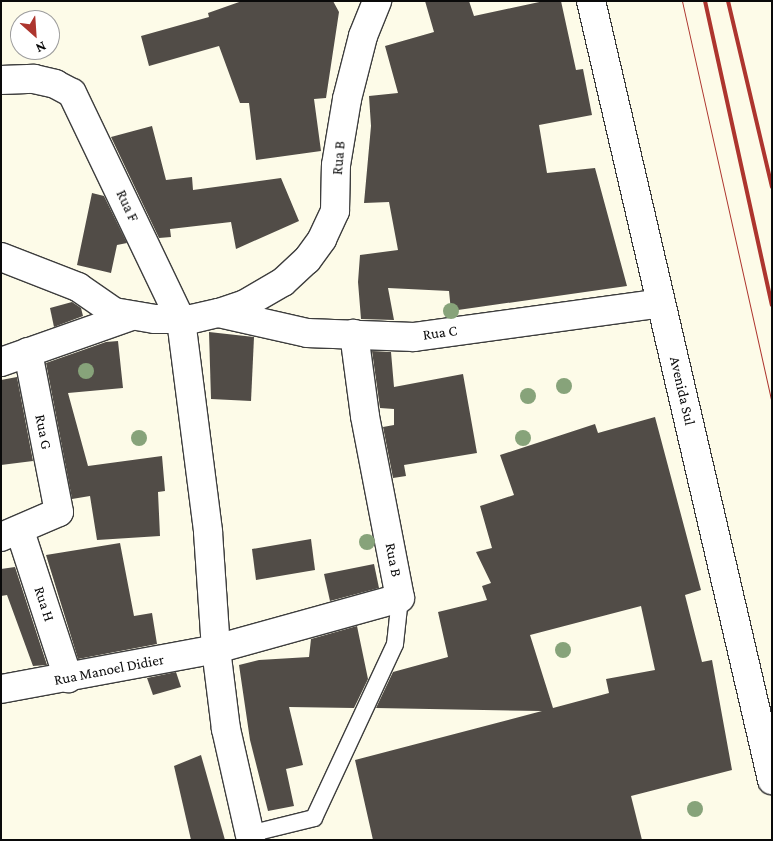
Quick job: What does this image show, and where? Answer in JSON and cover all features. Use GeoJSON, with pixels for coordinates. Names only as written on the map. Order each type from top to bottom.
{"type":"FeatureCollection","features":[{"type":"Feature","properties":{"kind":"street","name":"Rua B"},"geometry":{"type":"LineString","coordinates":[[1,257],[78,287],[114,312],[129,317],[181,320],[219,313],[245,304],[283,282],[308,260],[322,240],[335,211],[336,165],[347,99],[363,36],[377,1]]}},
{"type":"Feature","properties":{"kind":"street","name":"Avenida Sul"},"geometry":{"type":"LineString","coordinates":[[591,1],[772,780]]}},
{"type":"Feature","properties":{"kind":"street","name":"Rua F"},"geometry":{"type":"LineString","coordinates":[[1,80],[34,80],[56,84],[72,93],[181,320]]}},
{"type":"Feature","properties":{"kind":"street","name":"Rua C"},"geometry":{"type":"LineString","coordinates":[[219,313],[307,333],[414,337],[661,303]]}},
{"type":"Feature","properties":{"kind":"street"},"geometry":{"type":"LineString","coordinates":[[1,362],[129,317]]}},
{"type":"Feature","properties":{"kind":"street"},"geometry":{"type":"LineString","coordinates":[[181,320],[208,532],[216,649],[226,729],[250,837]]}},
{"type":"Feature","properties":{"kind":"street","name":"Rua B"},"geometry":{"type":"LineString","coordinates":[[216,649],[400,598],[364,416],[354,334]]}},
{"type":"Feature","properties":{"kind":"street","name":"Rua G"},"geometry":{"type":"LineString","coordinates":[[11,534],[59,512],[28,352]]}},
{"type":"Feature","properties":{"kind":"street","name":"Rua H"},"geometry":{"type":"LineString","coordinates":[[11,534],[68,678]]}},
{"type":"Feature","properties":{"kind":"street","name":"Rua Manoel Didier"},"geometry":{"type":"LineString","coordinates":[[1,689],[216,649]]}},
{"type":"Feature","properties":{"kind":"lane"},"geometry":{"type":"LineString","coordinates":[[250,837],[314,818],[395,644],[400,598]]}},
{"type":"Feature","properties":{"kind":"building"},"geometry":{"type":"Polygon","coordinates":[[[242,1],[333,1],[339,12],[326,98],[314,99],[321,151],[256,160],[249,103],[240,103],[219,46],[149,66],[141,36],[209,17],[208,13],[242,1]]]}},
{"type":"Feature","properties":{"kind":"building"},"geometry":{"type":"Polygon","coordinates":[[[425,1],[469,1],[474,16],[544,1],[561,1],[576,70],[583,69],[592,115],[539,125],[547,173],[595,168],[627,286],[451,311],[449,291],[388,288],[394,320],[361,319],[358,282],[360,255],[398,250],[389,202],[364,203],[371,126],[369,96],[398,93],[385,46],[434,32],[425,1]]]}},
{"type":"Feature","properties":{"kind":"building"},"geometry":{"type":"Polygon","coordinates":[[[152,126],[166,180],[192,177],[193,190],[281,178],[299,221],[236,249],[231,222],[170,229],[171,237],[159,238],[111,137],[152,126]]]}},
{"type":"Feature","properties":{"kind":"building"},"geometry":{"type":"Polygon","coordinates":[[[92,193],[104,196],[127,243],[117,245],[111,273],[77,265],[92,193]]]}},
{"type":"Feature","properties":{"kind":"building"},"geometry":{"type":"Polygon","coordinates":[[[72,302],[81,308],[83,316],[54,327],[50,308],[72,302]]]}},
{"type":"Feature","properties":{"kind":"building"},"geometry":{"type":"Polygon","coordinates":[[[209,332],[254,337],[251,401],[211,399],[209,332]]]}},
{"type":"Feature","properties":{"kind":"building"},"geometry":{"type":"Polygon","coordinates":[[[118,341],[123,388],[68,393],[88,466],[162,456],[165,491],[158,492],[160,536],[97,540],[90,496],[72,499],[46,363],[106,342],[118,341]]]}},
{"type":"Feature","properties":{"kind":"building"},"geometry":{"type":"Polygon","coordinates":[[[372,351],[391,352],[394,387],[463,374],[477,453],[404,465],[406,476],[393,478],[383,427],[394,425],[394,409],[380,408],[372,351]]]}},
{"type":"Feature","properties":{"kind":"building"},"geometry":{"type":"Polygon","coordinates":[[[17,377],[33,461],[1,465],[1,380],[17,377]]]}},
{"type":"Feature","properties":{"kind":"building"},"geometry":{"type":"Polygon","coordinates":[[[655,417],[701,590],[685,595],[702,662],[712,660],[732,770],[631,796],[642,840],[373,840],[355,760],[542,711],[376,708],[393,672],[448,657],[438,612],[487,600],[482,586],[491,583],[476,552],[492,548],[480,506],[514,495],[500,455],[595,424],[598,433],[655,417]],[[641,606],[530,635],[553,708],[609,693],[606,679],[655,670],[641,606]]]}},
{"type":"Feature","properties":{"kind":"building"},"geometry":{"type":"Polygon","coordinates":[[[311,539],[315,570],[256,580],[252,549],[311,539]]]}},
{"type":"Feature","properties":{"kind":"building"},"geometry":{"type":"Polygon","coordinates":[[[120,543],[134,616],[152,613],[157,644],[78,659],[46,555],[120,543]]]}},
{"type":"Feature","properties":{"kind":"building"},"geometry":{"type":"Polygon","coordinates":[[[374,564],[379,588],[330,601],[324,574],[374,564]]]}},
{"type":"Feature","properties":{"kind":"building"},"geometry":{"type":"Polygon","coordinates":[[[15,567],[47,665],[33,666],[7,595],[1,596],[1,569],[15,567]]]}},
{"type":"Feature","properties":{"kind":"building"},"geometry":{"type":"Polygon","coordinates":[[[357,626],[368,679],[354,708],[289,707],[303,765],[286,769],[294,806],[268,811],[250,740],[239,665],[259,660],[309,657],[311,639],[357,626]]]}},
{"type":"Feature","properties":{"kind":"building"},"geometry":{"type":"Polygon","coordinates":[[[176,672],[181,687],[153,695],[147,678],[176,672]]]}},
{"type":"Feature","properties":{"kind":"building"},"geometry":{"type":"Polygon","coordinates":[[[201,755],[225,840],[191,840],[174,766],[201,755]]]}},
{"type":"Feature","properties":{"kind":"tram line"},"geometry":{"type":"LineString","coordinates":[[682,1],[772,405]]}},
{"type":"Feature","properties":{"kind":"railway"},"geometry":{"type":"LineString","coordinates":[[705,1],[772,305]]}},
{"type":"Feature","properties":{"kind":"railway"},"geometry":{"type":"LineString","coordinates":[[728,1],[772,187]]}}]}
